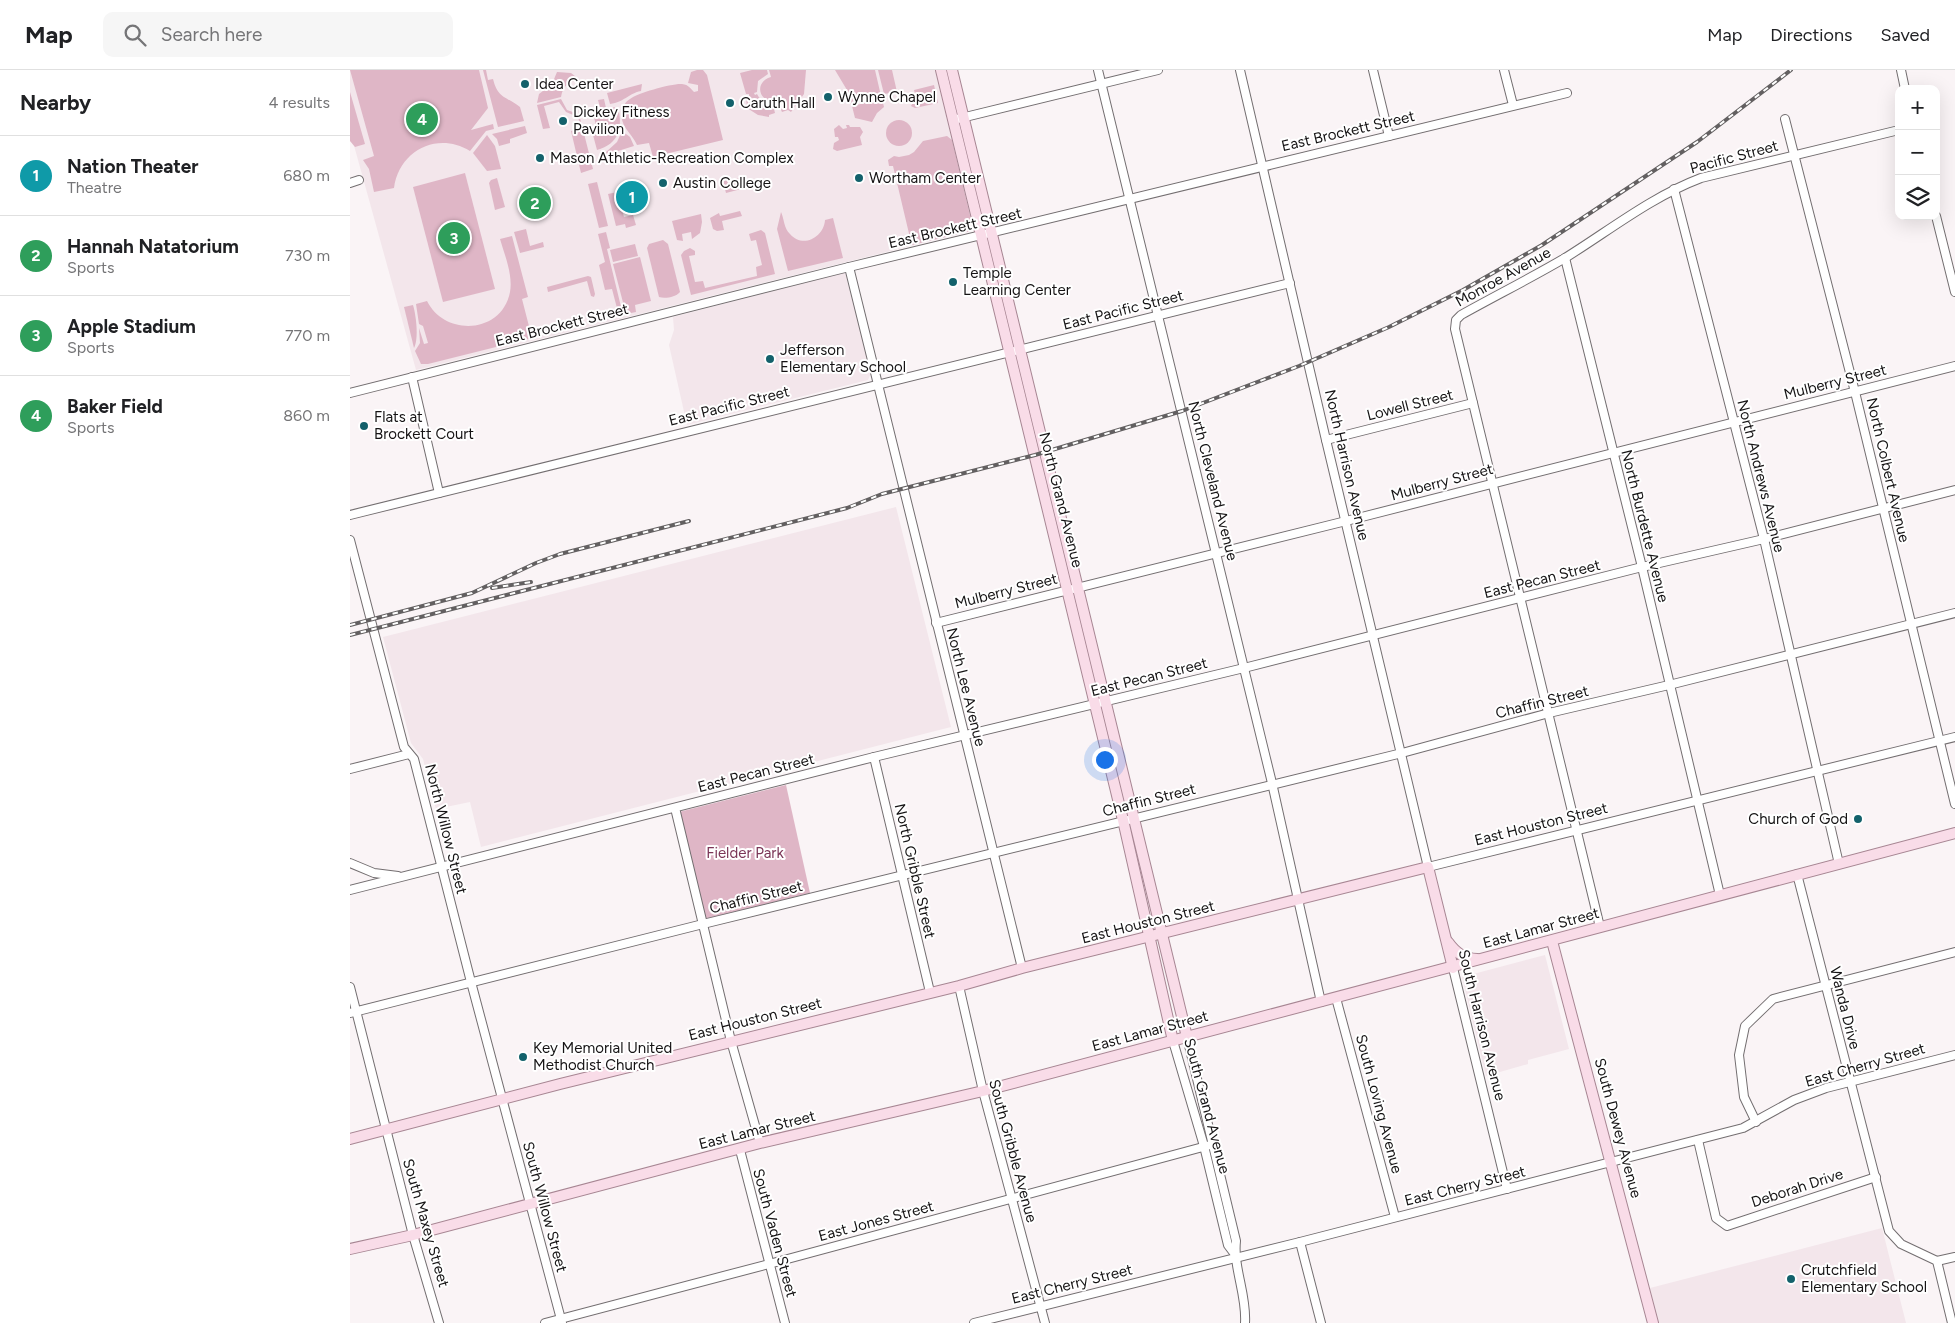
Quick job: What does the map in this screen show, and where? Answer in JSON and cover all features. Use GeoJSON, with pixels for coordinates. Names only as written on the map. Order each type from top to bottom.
{"type":"FeatureCollection","features":[{"type":"Feature","properties":{"kind":"main road","name":"North Grand Avenue"},"geometry":{"type":"LineString","coordinates":[[941,70],[980,236],[1015,350],[1078,586],[1162,934]]}},
{"type":"Feature","properties":{"kind":"main road","name":"North Grand Avenue"},"geometry":{"type":"LineString","coordinates":[[952,70],[991,233],[1067,589],[1150,937]]}},
{"type":"Feature","properties":{"kind":"main road","name":"East Lamar Street"},"geometry":{"type":"LineString","coordinates":[[350,1249],[413,1235],[530,1203],[740,1150],[760,1143],[983,1091],[1453,968],[1955,833]]}},
{"type":"Feature","properties":{"kind":"main road","name":"East Houston Street"},"geometry":{"type":"LineString","coordinates":[[350,1139],[502,1098],[959,986],[1022,968],[1428,867]]}},
{"type":"Feature","properties":{"kind":"main road","name":"South Harrison Avenue"},"geometry":{"type":"LineString","coordinates":[[1428,867],[1453,968]]}},
{"type":"Feature","properties":{"kind":"main road","name":"South Grand Avenue"},"geometry":{"type":"LineString","coordinates":[[1162,934],[1187,1037]]}},
{"type":"Feature","properties":{"kind":"main road","name":"South Grand Avenue"},"geometry":{"type":"LineString","coordinates":[[1150,937],[1173,1041]]}},
{"type":"Feature","properties":{"kind":"main road"},"geometry":{"type":"LineString","coordinates":[[1446,939],[1460,955],[1468,958],[1486,959]]}},
{"type":"Feature","properties":{"kind":"main road","name":"South Dewey Avenue"},"geometry":{"type":"LineString","coordinates":[[1552,941],[1612,1162],[1653,1323]]}},
{"type":"Feature","properties":{"kind":"street","name":"North Cleveland Avenue"},"geometry":{"type":"LineString","coordinates":[[1098,70],[1272,783],[1321,1002]]}},
{"type":"Feature","properties":{"kind":"street"},"geometry":{"type":"LineString","coordinates":[[953,120],[1158,70]]}},
{"type":"Feature","properties":{"kind":"street","name":"North Harrison Avenue"},"geometry":{"type":"LineString","coordinates":[[1240,70],[1428,867]]}},
{"type":"Feature","properties":{"kind":"street"},"geometry":{"type":"LineString","coordinates":[[1373,70],[1389,136]]}},
{"type":"Feature","properties":{"kind":"street"},"geometry":{"type":"LineString","coordinates":[[1504,70],[1513,105]]}},
{"type":"Feature","properties":{"kind":"street"},"geometry":{"type":"LineString","coordinates":[[1901,70],[1904,85]]}},
{"type":"Feature","properties":{"kind":"street","name":"East Brockett Street"},"geometry":{"type":"LineString","coordinates":[[350,393],[849,267],[1567,93]]}},
{"type":"Feature","properties":{"kind":"street","name":"North Colbert Avenue"},"geometry":{"type":"LineString","coordinates":[[1785,120],[1855,392],[1955,804]]}},
{"type":"Feature","properties":{"kind":"street","name":"Pacific Street"},"geometry":{"type":"LineString","coordinates":[[1564,258],[1658,197],[1701,178],[1895,131]]}},
{"type":"Feature","properties":{"kind":"street"},"geometry":{"type":"LineString","coordinates":[[350,183],[360,180]]}},
{"type":"Feature","properties":{"kind":"street","name":"North Andrews Avenue"},"geometry":{"type":"LineString","coordinates":[[1674,189],[1764,539],[1839,864]]}},
{"type":"Feature","properties":{"kind":"street"},"geometry":{"type":"LineString","coordinates":[[1937,220],[1955,292]]}},
{"type":"Feature","properties":{"kind":"street","name":"Monroe Avenue"},"geometry":{"type":"LineString","coordinates":[[1472,403],[1455,329],[1456,320],[1460,315],[1564,258]]}},
{"type":"Feature","properties":{"kind":"street","name":"North Burdette Avenue"},"geometry":{"type":"LineString","coordinates":[[1564,258],[1642,567],[1720,895]]}},
{"type":"Feature","properties":{"kind":"street","name":"North Lee Avenue"},"geometry":{"type":"LineString","coordinates":[[849,267],[1022,968]]}},
{"type":"Feature","properties":{"kind":"street","name":"East Pacific Street"},"geometry":{"type":"LineString","coordinates":[[350,515],[1290,282]]}},
{"type":"Feature","properties":{"kind":"street","name":"Mulberry Street"},"geometry":{"type":"LineString","coordinates":[[936,623],[1955,366]]}},
{"type":"Feature","properties":{"kind":"street"},"geometry":{"type":"LineString","coordinates":[[412,377],[438,493]]}},
{"type":"Feature","properties":{"kind":"street"},"geometry":{"type":"LineString","coordinates":[[1472,403],[1550,713],[1600,927]]}},
{"type":"Feature","properties":{"kind":"street","name":"Lowell Street"},"geometry":{"type":"LineString","coordinates":[[1326,440],[1472,403]]}},
{"type":"Feature","properties":{"kind":"street","name":"East Pecan Street"},"geometry":{"type":"LineString","coordinates":[[350,890],[874,757],[1244,668],[1955,490]]}},
{"type":"Feature","properties":{"kind":"street","name":"North Willow Street"},"geometry":{"type":"LineString","coordinates":[[350,540],[404,747],[414,759],[502,1098]]}},
{"type":"Feature","properties":{"kind":"street","name":"Chaffin Street"},"geometry":{"type":"LineString","coordinates":[[353,1012],[1272,783],[1402,753],[1550,713],[1955,613]]}},
{"type":"Feature","properties":{"kind":"street","name":"East Houston Street"},"geometry":{"type":"LineString","coordinates":[[1428,867],[1955,737]]}},
{"type":"Feature","properties":{"kind":"street"},"geometry":{"type":"LineString","coordinates":[[350,769],[409,754]]}},
{"type":"Feature","properties":{"kind":"street","name":"North Gribble Street"},"geometry":{"type":"LineString","coordinates":[[874,757],[930,992]]}},
{"type":"Feature","properties":{"kind":"street"},"geometry":{"type":"LineString","coordinates":[[675,808],[731,1041],[760,1143]]}},
{"type":"Feature","properties":{"kind":"street"},"geometry":{"type":"LineString","coordinates":[[350,863],[374,873],[402,877]]}},
{"type":"Feature","properties":{"kind":"street","name":"Wanda Drive"},"geometry":{"type":"LineString","coordinates":[[1797,874],[1889,1231],[1901,1244],[1937,1261]]}},
{"type":"Feature","properties":{"kind":"street"},"geometry":{"type":"LineString","coordinates":[[1756,1122],[1744,1097],[1739,1055],[1745,1026],[1773,999],[1825,984],[1955,952]]}},
{"type":"Feature","properties":{"kind":"street","name":"South Harrison Avenue"},"geometry":{"type":"LineString","coordinates":[[1453,968],[1507,1189]]}},
{"type":"Feature","properties":{"kind":"street","name":"South Gribble Avenue"},"geometry":{"type":"LineString","coordinates":[[959,986],[983,1091],[1046,1323]]}},
{"type":"Feature","properties":{"kind":"street","name":"South Maxey Street"},"geometry":{"type":"LineString","coordinates":[[350,988],[353,1012],[413,1235],[439,1323]]}},
{"type":"Feature","properties":{"kind":"street","name":"South Loving Avenue"},"geometry":{"type":"LineString","coordinates":[[1336,998],[1395,1217]]}},
{"type":"Feature","properties":{"kind":"street","name":"South Grand Avenue"},"geometry":{"type":"LineString","coordinates":[[1187,1037],[1236,1240],[1235,1255],[1244,1293],[1245,1323]]}},
{"type":"Feature","properties":{"kind":"street","name":"South Grand Avenue"},"geometry":{"type":"LineString","coordinates":[[1173,1041],[1204,1146],[1228,1244],[1235,1255]]}},
{"type":"Feature","properties":{"kind":"street","name":"East Cherry Street"},"geometry":{"type":"LineString","coordinates":[[974,1323],[1235,1255],[1300,1242],[1743,1128],[1794,1100],[1850,1082],[1955,1055]]}},
{"type":"Feature","properties":{"kind":"street"},"geometry":{"type":"LineString","coordinates":[[1180,1064],[1193,1061]]}},
{"type":"Feature","properties":{"kind":"street","name":"South Willow Street"},"geometry":{"type":"LineString","coordinates":[[502,1098],[562,1321]]}},
{"type":"Feature","properties":{"kind":"street","name":"Deborah Drive"},"geometry":{"type":"LineString","coordinates":[[1698,1140],[1716,1218],[1727,1226],[1876,1176]]}},
{"type":"Feature","properties":{"kind":"street","name":"East Jones Street"},"geometry":{"type":"LineString","coordinates":[[545,1323],[562,1321],[1214,1144]]}},
{"type":"Feature","properties":{"kind":"street","name":"South Vaden Street"},"geometry":{"type":"LineString","coordinates":[[740,1150],[785,1323]]}},
{"type":"Feature","properties":{"kind":"street"},"geometry":{"type":"LineString","coordinates":[[1300,1242],[1321,1323]]}},
{"type":"Feature","properties":{"kind":"street"},"geometry":{"type":"LineString","coordinates":[[1952,1323],[1937,1261],[1955,1257]]}},
{"type":"Feature","properties":{"kind":"shaded area","name":"Austin College"},"geometry":{"type":"Polygon","coordinates":[[[350,70],[935,70],[974,230],[416,370],[350,131],[350,70]]]}},
{"type":"Feature","properties":{"kind":"shaded area","name":"Jefferson Elementary School"},"geometry":{"type":"Polygon","coordinates":[[[845,272],[871,373],[868,380],[687,425],[669,345],[674,330],[673,317],[845,272]]]}},
{"type":"Feature","properties":{"kind":"shaded area"},"geometry":{"type":"Polygon","coordinates":[[[896,507],[951,727],[481,847],[470,802],[436,809],[423,759],[411,743],[383,637],[896,507]]]}},
{"type":"Feature","properties":{"kind":"shaded area"},"geometry":{"type":"Polygon","coordinates":[[[1545,955],[1569,1049],[1528,1060],[1528,1064],[1486,1076],[1462,977],[1545,955]]]}},
{"type":"Feature","properties":{"kind":"shaded area","name":"Crutchfield Elementary School"},"geometry":{"type":"Polygon","coordinates":[[[1882,1228],[1906,1323],[1658,1323],[1650,1288],[1882,1228]]]}},
{"type":"Feature","properties":{"kind":"green space"},"geometry":{"type":"Polygon","coordinates":[[[350,70],[479,70],[488,108],[471,130],[493,124],[494,129],[486,131],[470,151],[457,145],[445,143],[433,144],[422,148],[403,164],[397,175],[394,188],[374,192],[369,169],[363,160],[374,156],[350,70]]]}},
{"type":"Feature","properties":{"kind":"green space"},"geometry":{"type":"Polygon","coordinates":[[[483,70],[486,70],[488,80],[493,79],[500,94],[520,107],[524,121],[498,127],[483,70]]]}},
{"type":"Feature","properties":{"kind":"green space"},"geometry":{"type":"Polygon","coordinates":[[[703,70],[707,75],[723,140],[653,157],[649,143],[637,145],[622,121],[622,111],[626,102],[640,94],[677,84],[684,84],[694,92],[698,91],[698,85],[688,83],[691,72],[703,70]]]}},
{"type":"Feature","properties":{"kind":"green space"},"geometry":{"type":"Polygon","coordinates":[[[752,70],[767,70],[768,74],[758,81],[757,92],[754,93],[765,103],[776,104],[775,113],[769,115],[769,117],[758,115],[747,108],[746,97],[749,94],[746,94],[740,73],[752,70]]]}},
{"type":"Feature","properties":{"kind":"green space"},"geometry":{"type":"Polygon","coordinates":[[[769,70],[806,70],[804,94],[791,112],[788,110],[782,112],[777,101],[771,101],[762,96],[760,88],[765,80],[771,77],[769,70]]]}},
{"type":"Feature","properties":{"kind":"green space"},"geometry":{"type":"Polygon","coordinates":[[[835,70],[875,70],[881,96],[851,104],[847,90],[835,70]]]}},
{"type":"Feature","properties":{"kind":"green space"},"geometry":{"type":"Polygon","coordinates":[[[878,70],[892,70],[897,92],[884,94],[878,70]]]}},
{"type":"Feature","properties":{"kind":"green space"},"geometry":{"type":"Polygon","coordinates":[[[557,72],[571,73],[580,80],[568,84],[563,89],[561,97],[537,103],[539,94],[552,84],[557,72]]]}},
{"type":"Feature","properties":{"kind":"green space"},"geometry":{"type":"Polygon","coordinates":[[[642,84],[641,91],[619,102],[610,104],[607,93],[642,84]]]}},
{"type":"Feature","properties":{"kind":"green space"},"geometry":{"type":"Polygon","coordinates":[[[934,85],[938,103],[915,108],[911,106],[916,98],[914,90],[934,85]]]}},
{"type":"Feature","properties":{"kind":"green space"},"geometry":{"type":"Polygon","coordinates":[[[350,92],[365,144],[355,147],[350,141],[350,92]]]}},
{"type":"Feature","properties":{"kind":"green space"},"geometry":{"type":"Polygon","coordinates":[[[561,99],[567,110],[579,114],[593,169],[581,173],[571,131],[581,128],[578,117],[566,112],[559,102],[544,106],[550,128],[543,129],[537,105],[561,99]]]}},
{"type":"Feature","properties":{"kind":"green space"},"geometry":{"type":"Polygon","coordinates":[[[604,99],[606,108],[618,107],[620,122],[615,139],[610,144],[597,150],[593,135],[598,134],[593,113],[601,111],[598,100],[604,99]]]}},
{"type":"Feature","properties":{"kind":"green space"},"geometry":{"type":"Polygon","coordinates":[[[882,99],[884,107],[877,113],[872,122],[855,118],[852,106],[882,99]]]}},
{"type":"Feature","properties":{"kind":"green space"},"geometry":{"type":"Polygon","coordinates":[[[899,120],[908,124],[912,133],[908,142],[899,146],[890,142],[886,133],[890,124],[899,120]]]}},
{"type":"Feature","properties":{"kind":"green space"},"geometry":{"type":"Polygon","coordinates":[[[839,125],[843,129],[847,128],[846,125],[860,127],[863,132],[860,137],[862,145],[837,151],[833,149],[834,143],[839,140],[838,137],[835,137],[834,129],[839,125]]]}},
{"type":"Feature","properties":{"kind":"green space"},"geometry":{"type":"Polygon","coordinates":[[[525,126],[527,133],[510,139],[510,143],[499,146],[497,139],[492,134],[525,126]]]}},
{"type":"Feature","properties":{"kind":"green space"},"geometry":{"type":"Polygon","coordinates":[[[622,131],[630,137],[634,146],[605,155],[617,142],[622,131]]]}},
{"type":"Feature","properties":{"kind":"green space"},"geometry":{"type":"Polygon","coordinates":[[[487,135],[495,146],[501,169],[487,171],[473,153],[487,135]]]}},
{"type":"Feature","properties":{"kind":"green space"},"geometry":{"type":"Polygon","coordinates":[[[947,136],[952,140],[973,228],[971,231],[912,245],[910,244],[893,166],[889,166],[888,160],[894,156],[909,155],[923,141],[947,136]]]}},
{"type":"Feature","properties":{"kind":"green space"},"geometry":{"type":"Polygon","coordinates":[[[465,173],[495,289],[443,302],[413,187],[465,173]]]}},
{"type":"Feature","properties":{"kind":"green space"},"geometry":{"type":"Polygon","coordinates":[[[743,177],[744,181],[752,179],[745,188],[726,193],[723,181],[743,177]]]}},
{"type":"Feature","properties":{"kind":"green space"},"geometry":{"type":"Polygon","coordinates":[[[497,178],[505,207],[495,210],[489,183],[497,178]]]}},
{"type":"Feature","properties":{"kind":"green space"},"geometry":{"type":"Polygon","coordinates":[[[597,182],[608,226],[599,228],[588,184],[597,182]]]}},
{"type":"Feature","properties":{"kind":"green space"},"geometry":{"type":"Polygon","coordinates":[[[617,192],[624,217],[633,215],[636,225],[626,228],[625,224],[616,226],[608,194],[617,192]]]}},
{"type":"Feature","properties":{"kind":"green space"},"geometry":{"type":"Polygon","coordinates":[[[740,211],[742,216],[722,221],[724,230],[717,231],[713,229],[710,218],[719,213],[720,216],[740,211]]]}},
{"type":"Feature","properties":{"kind":"green space"},"geometry":{"type":"Polygon","coordinates":[[[781,212],[788,232],[801,241],[807,241],[817,236],[824,226],[825,220],[833,218],[843,258],[788,271],[777,229],[781,212]]]}},
{"type":"Feature","properties":{"kind":"green space"},"geometry":{"type":"Polygon","coordinates":[[[701,214],[700,233],[692,239],[691,232],[682,234],[683,241],[677,240],[672,221],[701,214]]]}},
{"type":"Feature","properties":{"kind":"green space"},"geometry":{"type":"Polygon","coordinates":[[[526,229],[530,246],[543,242],[544,247],[520,253],[514,232],[526,229]]]}},
{"type":"Feature","properties":{"kind":"green space"},"geometry":{"type":"Polygon","coordinates":[[[761,230],[765,233],[775,274],[691,295],[681,255],[684,251],[690,248],[695,251],[695,255],[689,256],[695,282],[703,281],[705,288],[757,276],[756,267],[762,265],[756,240],[751,241],[749,234],[761,230]]]}},
{"type":"Feature","properties":{"kind":"green space"},"geometry":{"type":"Polygon","coordinates":[[[606,232],[610,248],[607,249],[623,315],[615,317],[612,314],[618,312],[612,289],[605,290],[599,265],[605,262],[598,234],[606,232]]]}},
{"type":"Feature","properties":{"kind":"green space"},"geometry":{"type":"Polygon","coordinates":[[[512,236],[528,297],[522,299],[531,334],[538,333],[540,336],[428,364],[421,364],[415,351],[420,343],[419,328],[424,344],[428,343],[423,326],[419,324],[416,304],[427,301],[435,313],[446,321],[459,325],[472,326],[485,323],[496,316],[505,306],[511,286],[508,266],[500,239],[512,236]]]}},
{"type":"Feature","properties":{"kind":"green space"},"geometry":{"type":"Polygon","coordinates":[[[663,240],[668,244],[680,292],[664,298],[659,297],[647,248],[649,244],[663,240]]]}},
{"type":"Feature","properties":{"kind":"green space"},"geometry":{"type":"Polygon","coordinates":[[[635,244],[638,256],[613,262],[610,250],[635,244]]]}},
{"type":"Feature","properties":{"kind":"green space"},"geometry":{"type":"Polygon","coordinates":[[[640,257],[651,301],[635,305],[636,312],[626,314],[613,264],[640,257]]]}},
{"type":"Feature","properties":{"kind":"green space"},"geometry":{"type":"Polygon","coordinates":[[[588,276],[591,277],[594,297],[591,296],[587,281],[548,292],[547,287],[588,276]]]}},
{"type":"Feature","properties":{"kind":"green space"},"geometry":{"type":"Polygon","coordinates":[[[413,305],[417,333],[414,348],[404,307],[413,305]]]}},
{"type":"Feature","properties":{"kind":"green space","name":"Fielder Park"},"geometry":{"type":"Polygon","coordinates":[[[786,785],[810,893],[705,919],[679,812],[786,785]]]}},
{"type":"Feature","properties":{"kind":"railway"},"geometry":{"type":"LineString","coordinates":[[350,635],[847,508],[882,494],[1035,455],[1182,411],[1299,366],[1389,327],[1463,290],[1542,245],[1697,142],[1791,70]]}},
{"type":"Feature","properties":{"kind":"railway"},"geometry":{"type":"LineString","coordinates":[[350,625],[472,593],[560,554],[689,521]]}},
{"type":"Feature","properties":{"kind":"railway"},"geometry":{"type":"LineString","coordinates":[[492,588],[531,582]]}},
{"type":"Feature","properties":{"kind":"place","name":"Idea Center"},"geometry":{"type":"Point","coordinates":[525,84]}},
{"type":"Feature","properties":{"kind":"place","name":"Wynne Chapel"},"geometry":{"type":"Point","coordinates":[828,97]}},
{"type":"Feature","properties":{"kind":"place","name":"Caruth Hall"},"geometry":{"type":"Point","coordinates":[730,103]}},
{"type":"Feature","properties":{"kind":"place","name":"Baker Field"},"geometry":{"type":"Point","coordinates":[422,119]}},
{"type":"Feature","properties":{"kind":"place","name":"Dickey Fitness Pavilion"},"geometry":{"type":"Point","coordinates":[563,121]}},
{"type":"Feature","properties":{"kind":"place","name":"Mason Athletic-Recreation Complex"},"geometry":{"type":"Point","coordinates":[540,158]}},
{"type":"Feature","properties":{"kind":"place","name":"Wortham Center"},"geometry":{"type":"Point","coordinates":[859,178]}},
{"type":"Feature","properties":{"kind":"place","name":"Austin College"},"geometry":{"type":"Point","coordinates":[663,183]}},
{"type":"Feature","properties":{"kind":"place","name":"Nation Theater"},"geometry":{"type":"Point","coordinates":[632,197]}},
{"type":"Feature","properties":{"kind":"place","name":"Hannah Natatorium"},"geometry":{"type":"Point","coordinates":[535,203]}},
{"type":"Feature","properties":{"kind":"place","name":"Apple Stadium"},"geometry":{"type":"Point","coordinates":[454,238]}},
{"type":"Feature","properties":{"kind":"place","name":"Temple Learning Center"},"geometry":{"type":"Point","coordinates":[953,282]}},
{"type":"Feature","properties":{"kind":"place","name":"Jefferson Elementary School"},"geometry":{"type":"Point","coordinates":[770,359]}},
{"type":"Feature","properties":{"kind":"place","name":"Flats at Brockett Court"},"geometry":{"type":"Point","coordinates":[364,426]}},
{"type":"Feature","properties":{"kind":"place","name":"Church of God"},"geometry":{"type":"Point","coordinates":[1858,819]}},
{"type":"Feature","properties":{"kind":"place","name":"Key Memorial United Methodist Church"},"geometry":{"type":"Point","coordinates":[523,1057]}},
{"type":"Feature","properties":{"kind":"place","name":"Crutchfield Elementary School"},"geometry":{"type":"Point","coordinates":[1791,1279]}}]}
